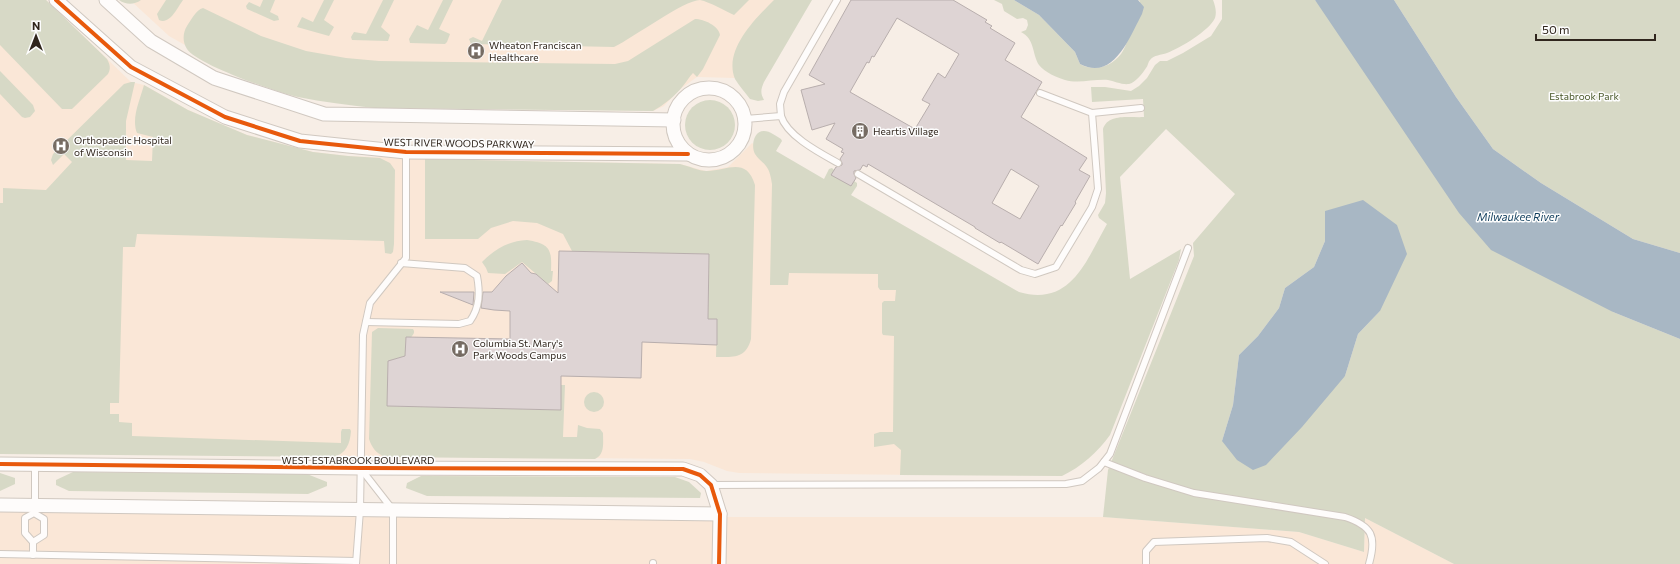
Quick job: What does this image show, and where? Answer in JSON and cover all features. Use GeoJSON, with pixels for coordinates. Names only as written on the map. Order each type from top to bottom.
{"type":"FeatureCollection","features":[{"type":"Feature","properties":{"kind":"street","name":"WEST RIVER WOODS PARKWAY"},"geometry":{"type":"LineString","coordinates":[[56,0],[131,67],[225,117],[300,142],[406,152],[688,154],[704,159],[716,159],[726,156],[735,149],[742,140],[745,130],[745,119]]}},
{"type":"Feature","properties":{"kind":"street"},"geometry":{"type":"LineString","coordinates":[[106,0],[151,41],[214,78],[324,114],[674,120]]}},
{"type":"Feature","properties":{"kind":"street"},"geometry":{"type":"LineString","coordinates":[[688,154],[678,141],[674,131],[674,120],[677,108],[684,98],[694,92],[706,88],[718,89],[727,93],[736,100],[742,108],[745,119]]}},
{"type":"Feature","properties":{"kind":"street","name":"WEST ESTABROOK BOULEVARD"},"geometry":{"type":"LineString","coordinates":[[0,464],[361,468],[683,469],[700,475],[711,485]]}},
{"type":"Feature","properties":{"kind":"street"},"geometry":{"type":"LineString","coordinates":[[711,485],[720,514],[719,564]]}},
{"type":"Feature","properties":{"kind":"street"},"geometry":{"type":"LineString","coordinates":[[0,505],[34,509],[393,510],[720,514]]}},
{"type":"Feature","properties":{"kind":"lane"},"geometry":{"type":"LineString","coordinates":[[837,0],[784,92],[780,104],[783,124],[790,132],[838,163]]}},
{"type":"Feature","properties":{"kind":"lane"},"geometry":{"type":"LineString","coordinates":[[1040,94],[1092,113],[1141,108]]}},
{"type":"Feature","properties":{"kind":"lane"},"geometry":{"type":"LineString","coordinates":[[858,174],[1021,270],[1035,274],[1041,273],[1056,267],[1092,207],[1098,189],[1092,113]]}},
{"type":"Feature","properties":{"kind":"lane"},"geometry":{"type":"LineString","coordinates":[[745,119],[781,116]]}},
{"type":"Feature","properties":{"kind":"lane"},"geometry":{"type":"LineString","coordinates":[[0,554],[33,554],[219,562],[356,563],[360,510],[363,336],[370,303],[406,258],[406,152]]}},
{"type":"Feature","properties":{"kind":"lane"},"geometry":{"type":"LineString","coordinates":[[711,485],[1066,484],[1082,481],[1099,468],[1110,454],[1188,248]]}},
{"type":"Feature","properties":{"kind":"lane"},"geometry":{"type":"LineString","coordinates":[[366,322],[458,324],[470,321],[476,312],[480,290],[477,276],[465,268],[401,263]]}},
{"type":"Feature","properties":{"kind":"lane"},"geometry":{"type":"LineString","coordinates":[[1104,462],[1145,478],[1194,493],[1345,516],[1359,521],[1368,528],[1372,536],[1372,553],[1369,564]]}},
{"type":"Feature","properties":{"kind":"lane"},"geometry":{"type":"LineString","coordinates":[[33,542],[44,535],[44,519],[34,509],[35,464]]}},
{"type":"Feature","properties":{"kind":"lane"},"geometry":{"type":"LineString","coordinates":[[361,468],[393,510],[393,564]]}},
{"type":"Feature","properties":{"kind":"lane"},"geometry":{"type":"LineString","coordinates":[[33,554],[33,542],[25,533],[24,518],[34,509]]}},
{"type":"Feature","properties":{"kind":"lane"},"geometry":{"type":"LineString","coordinates":[[1146,564],[1146,551],[1154,542],[1267,538],[1291,542],[1325,564]]}},
{"type":"Feature","properties":{"kind":"shaded area","name":"Columbia St. Mary's Park Woods Campus"},"geometry":{"type":"Polygon","coordinates":[[[0,0],[46,0],[131,82],[144,85],[188,110],[247,135],[313,152],[348,156],[425,159],[680,164],[706,171],[728,167],[752,143],[920,245],[920,475],[739,473],[727,471],[704,462],[690,459],[0,453],[0,0]]]}},
{"type":"Feature","properties":{"kind":"shaded area","name":"Wheaton Franciscan Healthcare"},"geometry":{"type":"Polygon","coordinates":[[[130,0],[795,0],[735,78],[697,77],[679,90],[664,106],[653,111],[222,66],[169,36],[130,0]]]}},
{"type":"Feature","properties":{"kind":"shaded area"},"geometry":{"type":"Polygon","coordinates":[[[0,510],[735,517],[1103,517],[1299,532],[1364,552],[1365,518],[1454,564],[0,564],[0,510]]]}},
{"type":"Feature","properties":{"kind":"green space"},"geometry":{"type":"Polygon","coordinates":[[[0,0],[46,0],[107,59],[110,66],[108,74],[72,109],[62,109],[0,45],[0,0]]]}},
{"type":"Feature","properties":{"kind":"green space"},"geometry":{"type":"Polygon","coordinates":[[[119,0],[141,0],[130,4],[119,0]]]}},
{"type":"Feature","properties":{"kind":"green space"},"geometry":{"type":"Polygon","coordinates":[[[166,0],[183,0],[170,18],[163,21],[159,20],[157,14],[166,0]]]}},
{"type":"Feature","properties":{"kind":"green space"},"geometry":{"type":"Polygon","coordinates":[[[263,0],[275,0],[270,12],[278,16],[279,20],[274,21],[247,9],[246,6],[249,2],[260,7],[263,0]]]}},
{"type":"Feature","properties":{"kind":"green space"},"geometry":{"type":"Polygon","coordinates":[[[324,0],[334,0],[324,20],[334,27],[329,36],[297,27],[302,17],[313,22],[324,0]]]}},
{"type":"Feature","properties":{"kind":"green space"},"geometry":{"type":"Polygon","coordinates":[[[383,0],[394,0],[381,27],[390,35],[388,41],[352,40],[351,37],[354,32],[366,34],[383,0]]]}},
{"type":"Feature","properties":{"kind":"green space"},"geometry":{"type":"Polygon","coordinates":[[[443,0],[453,0],[439,29],[450,34],[447,42],[445,44],[410,43],[409,39],[417,25],[428,30],[443,0]]]}},
{"type":"Feature","properties":{"kind":"green space"},"geometry":{"type":"Polygon","coordinates":[[[502,0],[700,0],[682,6],[671,12],[614,47],[471,44],[469,39],[473,37],[482,41],[502,0]]]}},
{"type":"Feature","properties":{"kind":"green space"},"geometry":{"type":"Polygon","coordinates":[[[700,0],[749,0],[734,15],[700,0]]]}},
{"type":"Feature","properties":{"kind":"green space"},"geometry":{"type":"Polygon","coordinates":[[[774,0],[812,0],[764,82],[761,91],[764,100],[758,101],[750,99],[738,84],[732,68],[737,46],[743,35],[774,0]]]}},
{"type":"Feature","properties":{"kind":"green space"},"geometry":{"type":"Polygon","coordinates":[[[994,0],[1014,0],[1039,15],[1075,52],[1080,64],[1091,68],[1107,65],[1121,54],[1132,29],[1140,1],[1138,0],[1213,0],[1216,13],[1212,23],[1201,33],[1173,51],[1152,58],[1141,75],[1129,84],[1108,80],[1075,82],[1059,78],[1041,68],[1029,39],[1021,32],[1026,30],[1028,25],[1027,20],[1023,18],[1017,19],[1004,11],[1002,4],[994,0]]]}},
{"type":"Feature","properties":{"kind":"green space"},"geometry":{"type":"Polygon","coordinates":[[[1222,0],[1315,0],[1613,312],[1680,339],[1680,564],[1454,564],[1365,518],[1364,552],[1299,532],[1103,517],[1108,470],[1194,256],[1193,243],[1235,194],[1166,129],[1120,177],[1130,279],[1181,249],[1179,260],[1110,435],[1100,447],[1082,464],[1062,476],[900,475],[901,450],[894,444],[874,447],[874,434],[880,432],[893,432],[894,336],[883,335],[882,333],[882,303],[884,301],[895,301],[896,290],[880,290],[878,287],[878,274],[789,273],[788,285],[770,285],[772,184],[767,168],[756,156],[754,151],[753,144],[755,136],[764,131],[773,134],[782,141],[776,151],[824,179],[829,169],[832,168],[851,186],[854,181],[857,183],[857,186],[851,195],[1019,292],[1037,295],[1052,293],[1064,287],[1075,278],[1084,266],[1107,224],[1099,218],[1098,215],[1105,203],[1106,193],[1103,129],[1106,124],[1114,118],[1144,117],[1143,99],[1092,102],[1091,87],[1105,87],[1131,91],[1147,78],[1155,65],[1160,61],[1167,61],[1211,36],[1222,19],[1222,0]],[[1325,211],[1325,241],[1314,267],[1285,288],[1279,308],[1258,336],[1239,355],[1233,405],[1222,441],[1345,376],[1358,334],[1380,311],[1325,211]]]}},
{"type":"Feature","properties":{"kind":"green space","name":"Estabrook Park"},"geometry":{"type":"Polygon","coordinates":[[[1394,0],[1680,0],[1680,253],[1633,239],[1541,183],[1493,149],[1456,97],[1394,0]]]}},
{"type":"Feature","properties":{"kind":"green space"},"geometry":{"type":"Polygon","coordinates":[[[203,8],[261,36],[306,51],[346,58],[379,61],[615,64],[628,61],[695,19],[703,20],[714,26],[720,35],[703,69],[697,77],[693,73],[673,97],[653,111],[374,108],[298,97],[256,84],[205,62],[187,49],[184,40],[184,34],[187,26],[196,13],[203,8]]]}},
{"type":"Feature","properties":{"kind":"green space"},"geometry":{"type":"Polygon","coordinates":[[[0,71],[33,105],[35,111],[30,117],[22,117],[0,94],[0,71]]]}},
{"type":"Feature","properties":{"kind":"green space"},"geometry":{"type":"Polygon","coordinates":[[[135,82],[126,121],[126,160],[152,161],[153,137],[137,133],[135,127],[137,109],[144,85],[188,110],[247,135],[313,152],[380,158],[390,163],[395,170],[394,244],[393,252],[391,254],[385,253],[384,241],[137,234],[135,247],[123,247],[119,403],[110,403],[110,414],[119,414],[119,422],[132,423],[132,436],[341,443],[342,429],[350,429],[351,431],[348,444],[341,454],[333,457],[0,454],[0,203],[3,203],[3,188],[46,190],[72,162],[64,154],[53,165],[51,160],[53,154],[124,84],[135,82]]]}},
{"type":"Feature","properties":{"kind":"green space"},"geometry":{"type":"Polygon","coordinates":[[[705,100],[715,100],[728,107],[735,120],[735,130],[728,143],[715,150],[705,150],[696,146],[689,139],[685,130],[685,120],[689,111],[696,104],[705,100]]]}},
{"type":"Feature","properties":{"kind":"green space"},"geometry":{"type":"Polygon","coordinates":[[[425,159],[680,164],[704,171],[735,167],[747,171],[755,185],[751,339],[749,346],[738,356],[716,357],[717,320],[708,320],[709,254],[572,251],[563,234],[537,223],[513,221],[491,228],[478,239],[425,239],[425,159]]]}},
{"type":"Feature","properties":{"kind":"green space"},"geometry":{"type":"Polygon","coordinates":[[[527,240],[541,243],[548,249],[551,257],[551,271],[553,271],[552,281],[548,284],[522,262],[505,274],[488,273],[482,262],[487,257],[502,246],[527,240]]]}},
{"type":"Feature","properties":{"kind":"green space"},"geometry":{"type":"Polygon","coordinates":[[[378,328],[413,329],[414,332],[411,338],[406,338],[405,356],[388,361],[387,406],[561,410],[561,385],[565,385],[563,437],[577,437],[578,425],[587,428],[600,429],[603,433],[602,451],[595,459],[385,457],[379,454],[369,439],[372,332],[378,328]]]}},
{"type":"Feature","properties":{"kind":"green space"},"geometry":{"type":"Polygon","coordinates":[[[594,392],[601,395],[604,402],[601,409],[594,412],[587,409],[584,402],[587,395],[594,392]]]}},
{"type":"Feature","properties":{"kind":"green space"},"geometry":{"type":"Polygon","coordinates":[[[73,472],[307,474],[327,482],[327,486],[308,494],[69,491],[56,485],[56,480],[73,472]]]}},
{"type":"Feature","properties":{"kind":"green space"},"geometry":{"type":"Polygon","coordinates":[[[0,473],[15,478],[15,484],[0,491],[0,473]]]}},
{"type":"Feature","properties":{"kind":"green space"},"geometry":{"type":"Polygon","coordinates":[[[421,476],[675,477],[689,482],[701,493],[700,498],[427,496],[406,488],[407,483],[421,476]]]}},
{"type":"Feature","properties":{"kind":"water"},"geometry":{"type":"Polygon","coordinates":[[[1014,0],[1138,0],[1144,7],[1132,34],[1119,54],[1111,62],[1102,67],[1092,68],[1080,64],[1075,52],[1039,15],[1014,0]]]}},
{"type":"Feature","properties":{"kind":"water","name":"Milwaukee River"},"geometry":{"type":"Polygon","coordinates":[[[1315,0],[1394,0],[1456,97],[1493,149],[1541,183],[1633,239],[1680,253],[1680,339],[1613,312],[1491,250],[1459,213],[1315,0]]]}},
{"type":"Feature","properties":{"kind":"water"},"geometry":{"type":"Polygon","coordinates":[[[1363,200],[1397,225],[1407,254],[1380,311],[1358,334],[1345,376],[1302,427],[1266,465],[1253,470],[1237,460],[1222,441],[1233,405],[1239,355],[1258,336],[1279,308],[1285,288],[1314,267],[1325,241],[1325,211],[1363,200]]]}},
{"type":"Feature","properties":{"kind":"building","name":"Heartis Village"},"geometry":{"type":"Polygon","coordinates":[[[851,0],[953,0],[987,20],[985,22],[992,26],[990,28],[1015,43],[1005,60],[1042,82],[1021,117],[1087,158],[1079,170],[1090,176],[1075,202],[1076,203],[1038,264],[868,164],[867,167],[863,165],[860,170],[854,171],[856,178],[851,186],[831,175],[836,167],[842,165],[840,159],[844,153],[841,152],[843,149],[826,139],[835,123],[812,130],[801,90],[825,84],[809,75],[851,0]],[[897,18],[874,57],[872,56],[869,63],[867,62],[850,92],[915,129],[930,104],[922,100],[938,73],[945,78],[959,54],[897,18]],[[1011,169],[992,203],[1020,219],[1039,186],[1011,169]]]}},
{"type":"Feature","properties":{"kind":"building"},"geometry":{"type":"Polygon","coordinates":[[[559,251],[709,254],[708,319],[717,319],[717,345],[642,342],[641,378],[561,376],[561,410],[387,406],[388,361],[405,356],[406,337],[510,339],[510,311],[481,308],[483,292],[492,292],[506,276],[522,263],[531,273],[536,274],[558,293],[559,251]]]}},
{"type":"Feature","properties":{"kind":"building"},"geometry":{"type":"Polygon","coordinates":[[[440,292],[474,292],[473,305],[440,292]]]}},
{"type":"Feature","properties":{"kind":"cycle path"},"geometry":{"type":"LineString","coordinates":[[56,0],[131,67],[225,117],[300,141],[406,152],[688,154]]}},
{"type":"Feature","properties":{"kind":"cycle path"},"geometry":{"type":"LineString","coordinates":[[0,464],[361,468],[683,469],[700,475],[711,485],[720,514],[719,564]]}},
{"type":"Feature","properties":{"kind":"place","name":"Wheaton Franciscan Healthcare"},"geometry":{"type":"Point","coordinates":[476,51]}},
{"type":"Feature","properties":{"kind":"place","name":"Heartis Village"},"geometry":{"type":"Point","coordinates":[860,131]}},
{"type":"Feature","properties":{"kind":"place","name":"Orthopaedic Hospital of Wisconsin"},"geometry":{"type":"Point","coordinates":[61,146]}},
{"type":"Feature","properties":{"kind":"place","name":"Columbia St. Mary's Park Woods Campus"},"geometry":{"type":"Point","coordinates":[460,349]}}]}
